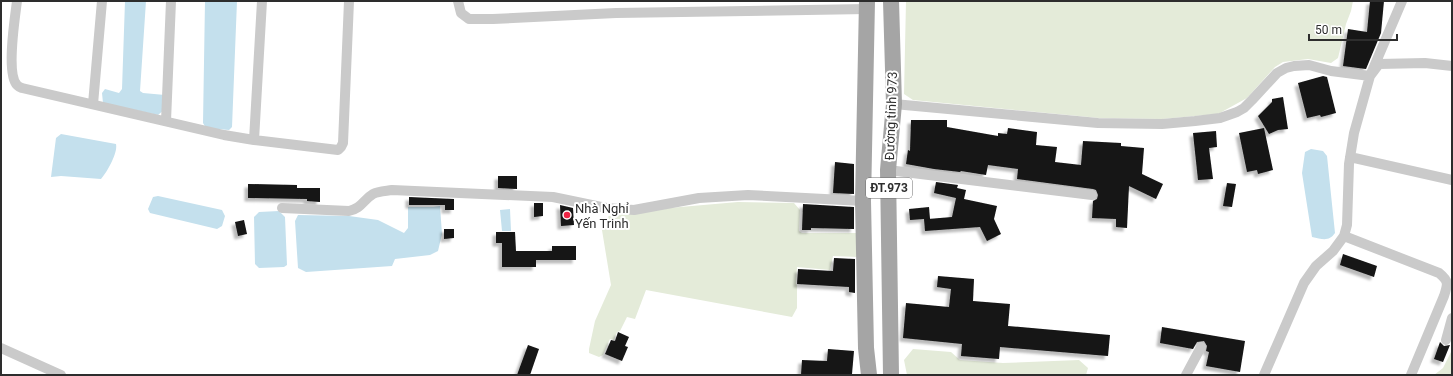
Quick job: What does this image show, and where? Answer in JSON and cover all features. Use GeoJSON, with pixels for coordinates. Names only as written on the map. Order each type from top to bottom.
{"type":"FeatureCollection","features":[{"type":"Feature","properties":{"kind":"main road","name":"Đường tỉnh 973"},"geometry":{"type":"LineString","coordinates":[[891,1],[894,104],[888,170],[891,375]]}},
{"type":"Feature","properties":{"kind":"main road","name":"Đường tỉnh 973"},"geometry":{"type":"LineString","coordinates":[[867,5],[863,201],[866,348],[869,375]]}},
{"type":"Feature","properties":{"kind":"street"},"geometry":{"type":"LineString","coordinates":[[17,1],[11,56],[14,79],[17,85],[22,88],[224,135],[338,150],[341,147],[343,135],[349,1]]}},
{"type":"Feature","properties":{"kind":"street"},"geometry":{"type":"LineString","coordinates":[[93,104],[102,1]]}},
{"type":"Feature","properties":{"kind":"street"},"geometry":{"type":"LineString","coordinates":[[166,121],[172,1]]}},
{"type":"Feature","properties":{"kind":"street"},"geometry":{"type":"LineString","coordinates":[[254,140],[262,1]]}},
{"type":"Feature","properties":{"kind":"street"},"geometry":{"type":"LineString","coordinates":[[458,1],[461,13],[469,18],[493,19],[616,13],[867,5]]}},
{"type":"Feature","properties":{"kind":"street"},"geometry":{"type":"LineString","coordinates":[[1264,375],[1304,283],[1316,266],[1333,250],[1344,236],[1347,225],[1350,156],[1354,133],[1370,76],[1402,1]]}},
{"type":"Feature","properties":{"kind":"street"},"geometry":{"type":"LineString","coordinates":[[1370,76],[1379,64],[1425,63],[1452,66]]}},
{"type":"Feature","properties":{"kind":"street"},"geometry":{"type":"LineString","coordinates":[[894,104],[1098,123],[1162,124],[1220,118],[1237,112],[1244,108],[1277,73],[1294,66],[1309,65],[1331,71],[1370,76]]}},
{"type":"Feature","properties":{"kind":"street"},"geometry":{"type":"LineString","coordinates":[[1350,156],[1452,180]]}},
{"type":"Feature","properties":{"kind":"street"},"geometry":{"type":"LineString","coordinates":[[888,170],[1092,195]]}},
{"type":"Feature","properties":{"kind":"street"},"geometry":{"type":"LineString","coordinates":[[282,208],[349,211],[356,209],[373,194],[392,190],[553,196],[606,208],[634,210],[699,198],[748,195],[863,201]]}},
{"type":"Feature","properties":{"kind":"street"},"geometry":{"type":"LineString","coordinates":[[1344,236],[1439,273],[1445,278],[1447,284],[1444,296],[1411,375]]}},
{"type":"Feature","properties":{"kind":"street"},"geometry":{"type":"LineString","coordinates":[[1446,340],[1452,318]]}},
{"type":"Feature","properties":{"kind":"street"},"geometry":{"type":"LineString","coordinates":[[1186,375],[1201,347]]}},
{"type":"Feature","properties":{"kind":"street"},"geometry":{"type":"LineString","coordinates":[[1,348],[61,375]]}},
{"type":"Feature","properties":{"kind":"green space"},"geometry":{"type":"Polygon","coordinates":[[[906,1],[1353,1],[1338,58],[1331,63],[1308,59],[1283,62],[1275,67],[1247,98],[1218,114],[1162,119],[1099,118],[913,100],[904,94],[906,1]]]}},
{"type":"Feature","properties":{"kind":"green space"},"geometry":{"type":"Polygon","coordinates":[[[738,202],[794,203],[800,210],[799,231],[802,233],[856,233],[858,257],[833,256],[830,270],[797,267],[797,308],[792,317],[646,290],[635,319],[627,317],[620,331],[617,332],[614,340],[610,339],[603,355],[599,357],[589,353],[595,321],[611,285],[601,224],[609,216],[669,208],[738,202]]]}},
{"type":"Feature","properties":{"kind":"green space"},"geometry":{"type":"Polygon","coordinates":[[[913,349],[951,352],[960,360],[1003,363],[1079,360],[1088,368],[1086,375],[907,375],[904,360],[913,349]]]}},
{"type":"Feature","properties":{"kind":"green space"},"geometry":{"type":"Polygon","coordinates":[[[1452,350],[1452,375],[1434,375],[1443,368],[1452,350]]]}},
{"type":"Feature","properties":{"kind":"water"},"geometry":{"type":"Polygon","coordinates":[[[125,1],[146,1],[140,91],[143,93],[165,95],[165,109],[158,115],[103,103],[102,93],[105,89],[119,93],[122,89],[125,1]]]}},
{"type":"Feature","properties":{"kind":"water"},"geometry":{"type":"Polygon","coordinates":[[[205,1],[237,1],[232,127],[229,130],[206,128],[203,123],[205,1]]]}},
{"type":"Feature","properties":{"kind":"water"},"geometry":{"type":"Polygon","coordinates":[[[61,134],[116,144],[114,157],[101,179],[61,176],[51,177],[56,138],[61,134]]]}},
{"type":"Feature","properties":{"kind":"water"},"geometry":{"type":"Polygon","coordinates":[[[1311,149],[1323,151],[1327,156],[1335,233],[1328,239],[1312,237],[1302,173],[1305,152],[1311,149]]]}},
{"type":"Feature","properties":{"kind":"water"},"geometry":{"type":"Polygon","coordinates":[[[158,196],[222,210],[225,216],[222,226],[217,229],[150,213],[148,209],[153,197],[158,196]]]}},
{"type":"Feature","properties":{"kind":"water"},"geometry":{"type":"Polygon","coordinates":[[[440,206],[442,234],[438,251],[430,255],[395,259],[392,266],[306,272],[298,268],[295,221],[298,215],[349,216],[378,220],[404,233],[408,228],[408,207],[440,206]]]}},
{"type":"Feature","properties":{"kind":"water"},"geometry":{"type":"Polygon","coordinates":[[[510,209],[511,231],[502,231],[500,210],[510,209]]]}},
{"type":"Feature","properties":{"kind":"water"},"geometry":{"type":"Polygon","coordinates":[[[279,211],[285,217],[287,265],[284,267],[259,268],[255,264],[254,217],[259,212],[279,211]]]}},
{"type":"Feature","properties":{"kind":"building"},"geometry":{"type":"Polygon","coordinates":[[[1370,1],[1384,1],[1381,33],[1366,69],[1343,66],[1348,29],[1367,32],[1370,1]]]}},
{"type":"Feature","properties":{"kind":"building"},"geometry":{"type":"Polygon","coordinates":[[[1323,76],[1327,77],[1336,113],[1321,117],[1320,115],[1307,118],[1298,83],[1323,76]]]}},
{"type":"Feature","properties":{"kind":"building"},"geometry":{"type":"Polygon","coordinates":[[[1283,97],[1288,129],[1278,130],[1269,134],[1258,116],[1272,102],[1272,99],[1283,97]]]}},
{"type":"Feature","properties":{"kind":"building"},"geometry":{"type":"Polygon","coordinates":[[[911,120],[947,120],[947,127],[998,136],[998,133],[1007,134],[1008,128],[1037,132],[1036,145],[1057,147],[1055,162],[1081,165],[1083,141],[1121,143],[1121,146],[1144,148],[1142,174],[1163,184],[1156,199],[1129,186],[1127,228],[1116,227],[1116,219],[1092,218],[1093,201],[1097,199],[1098,195],[1096,190],[1093,189],[1017,179],[1018,169],[988,165],[986,175],[906,164],[908,150],[910,151],[911,120]]]}},
{"type":"Feature","properties":{"kind":"building"},"geometry":{"type":"Polygon","coordinates":[[[1264,128],[1273,170],[1258,174],[1257,170],[1247,172],[1239,133],[1264,128]]]}},
{"type":"Feature","properties":{"kind":"building"},"geometry":{"type":"Polygon","coordinates":[[[1216,131],[1217,147],[1209,148],[1213,179],[1198,180],[1193,133],[1216,131]]]}},
{"type":"Feature","properties":{"kind":"building"},"geometry":{"type":"Polygon","coordinates":[[[835,162],[854,164],[854,194],[833,193],[835,162]]]}},
{"type":"Feature","properties":{"kind":"building"},"geometry":{"type":"Polygon","coordinates":[[[498,176],[517,176],[517,189],[498,188],[498,176]]]}},
{"type":"Feature","properties":{"kind":"building"},"geometry":{"type":"Polygon","coordinates":[[[936,182],[958,185],[957,188],[966,190],[964,199],[997,206],[994,219],[1001,234],[987,241],[980,227],[925,231],[924,219],[910,220],[909,209],[929,207],[930,219],[952,217],[956,198],[934,193],[936,182]]]}},
{"type":"Feature","properties":{"kind":"building"},"geometry":{"type":"Polygon","coordinates":[[[1227,183],[1236,184],[1232,207],[1223,206],[1227,183]]]}},
{"type":"Feature","properties":{"kind":"building"},"geometry":{"type":"Polygon","coordinates":[[[248,184],[297,185],[297,188],[320,188],[320,202],[307,201],[307,199],[248,198],[248,184]]]}},
{"type":"Feature","properties":{"kind":"building"},"geometry":{"type":"Polygon","coordinates":[[[409,197],[454,199],[454,210],[445,210],[445,205],[409,205],[409,197]]]}},
{"type":"Feature","properties":{"kind":"building"},"geometry":{"type":"Polygon","coordinates":[[[534,203],[543,203],[543,216],[534,217],[534,203]]]}},
{"type":"Feature","properties":{"kind":"building"},"geometry":{"type":"Polygon","coordinates":[[[803,204],[854,207],[854,229],[811,228],[811,230],[802,230],[803,204]]]}},
{"type":"Feature","properties":{"kind":"building","name":"Nhà Nghỉ Yến Trinh"},"geometry":{"type":"Polygon","coordinates":[[[560,205],[573,208],[574,225],[561,226],[560,205]]]}},
{"type":"Feature","properties":{"kind":"building"},"geometry":{"type":"Polygon","coordinates":[[[244,220],[247,234],[238,236],[235,222],[244,220]]]}},
{"type":"Feature","properties":{"kind":"building"},"geometry":{"type":"Polygon","coordinates":[[[444,229],[454,229],[454,238],[444,239],[444,229]]]}},
{"type":"Feature","properties":{"kind":"building"},"geometry":{"type":"Polygon","coordinates":[[[496,232],[515,232],[516,251],[552,251],[552,246],[576,246],[576,260],[536,260],[536,267],[502,267],[502,243],[496,243],[496,232]]]}},
{"type":"Feature","properties":{"kind":"building"},"geometry":{"type":"Polygon","coordinates":[[[1343,254],[1377,266],[1374,277],[1340,265],[1343,254]]]}},
{"type":"Feature","properties":{"kind":"building"},"geometry":{"type":"Polygon","coordinates":[[[834,258],[855,259],[855,293],[849,292],[849,287],[797,284],[798,269],[833,271],[834,258]]]}},
{"type":"Feature","properties":{"kind":"building"},"geometry":{"type":"Polygon","coordinates":[[[938,276],[974,279],[973,301],[1010,304],[1008,326],[1110,335],[1108,356],[1000,347],[999,359],[961,356],[962,344],[903,338],[906,303],[949,307],[951,289],[937,287],[938,276]]]}},
{"type":"Feature","properties":{"kind":"building"},"geometry":{"type":"Polygon","coordinates":[[[1162,327],[1245,341],[1240,372],[1206,366],[1209,352],[1206,351],[1207,346],[1204,341],[1197,342],[1193,349],[1160,343],[1162,327]]]}},
{"type":"Feature","properties":{"kind":"building"},"geometry":{"type":"Polygon","coordinates":[[[618,332],[629,337],[625,346],[628,347],[622,361],[605,354],[611,340],[615,341],[618,332]]]}},
{"type":"Feature","properties":{"kind":"building"},"geometry":{"type":"Polygon","coordinates":[[[1440,342],[1444,346],[1450,345],[1443,362],[1434,359],[1440,342]]]}},
{"type":"Feature","properties":{"kind":"building"},"geometry":{"type":"Polygon","coordinates":[[[528,345],[539,349],[530,375],[517,375],[528,345]]]}},
{"type":"Feature","properties":{"kind":"building"},"geometry":{"type":"Polygon","coordinates":[[[828,349],[854,351],[852,374],[801,375],[802,360],[827,361],[828,349]]]}},
{"type":"Feature","properties":{"kind":"place","name":"Nhà Nghỉ Yến Trinh"},"geometry":{"type":"Point","coordinates":[567,215]}}]}
